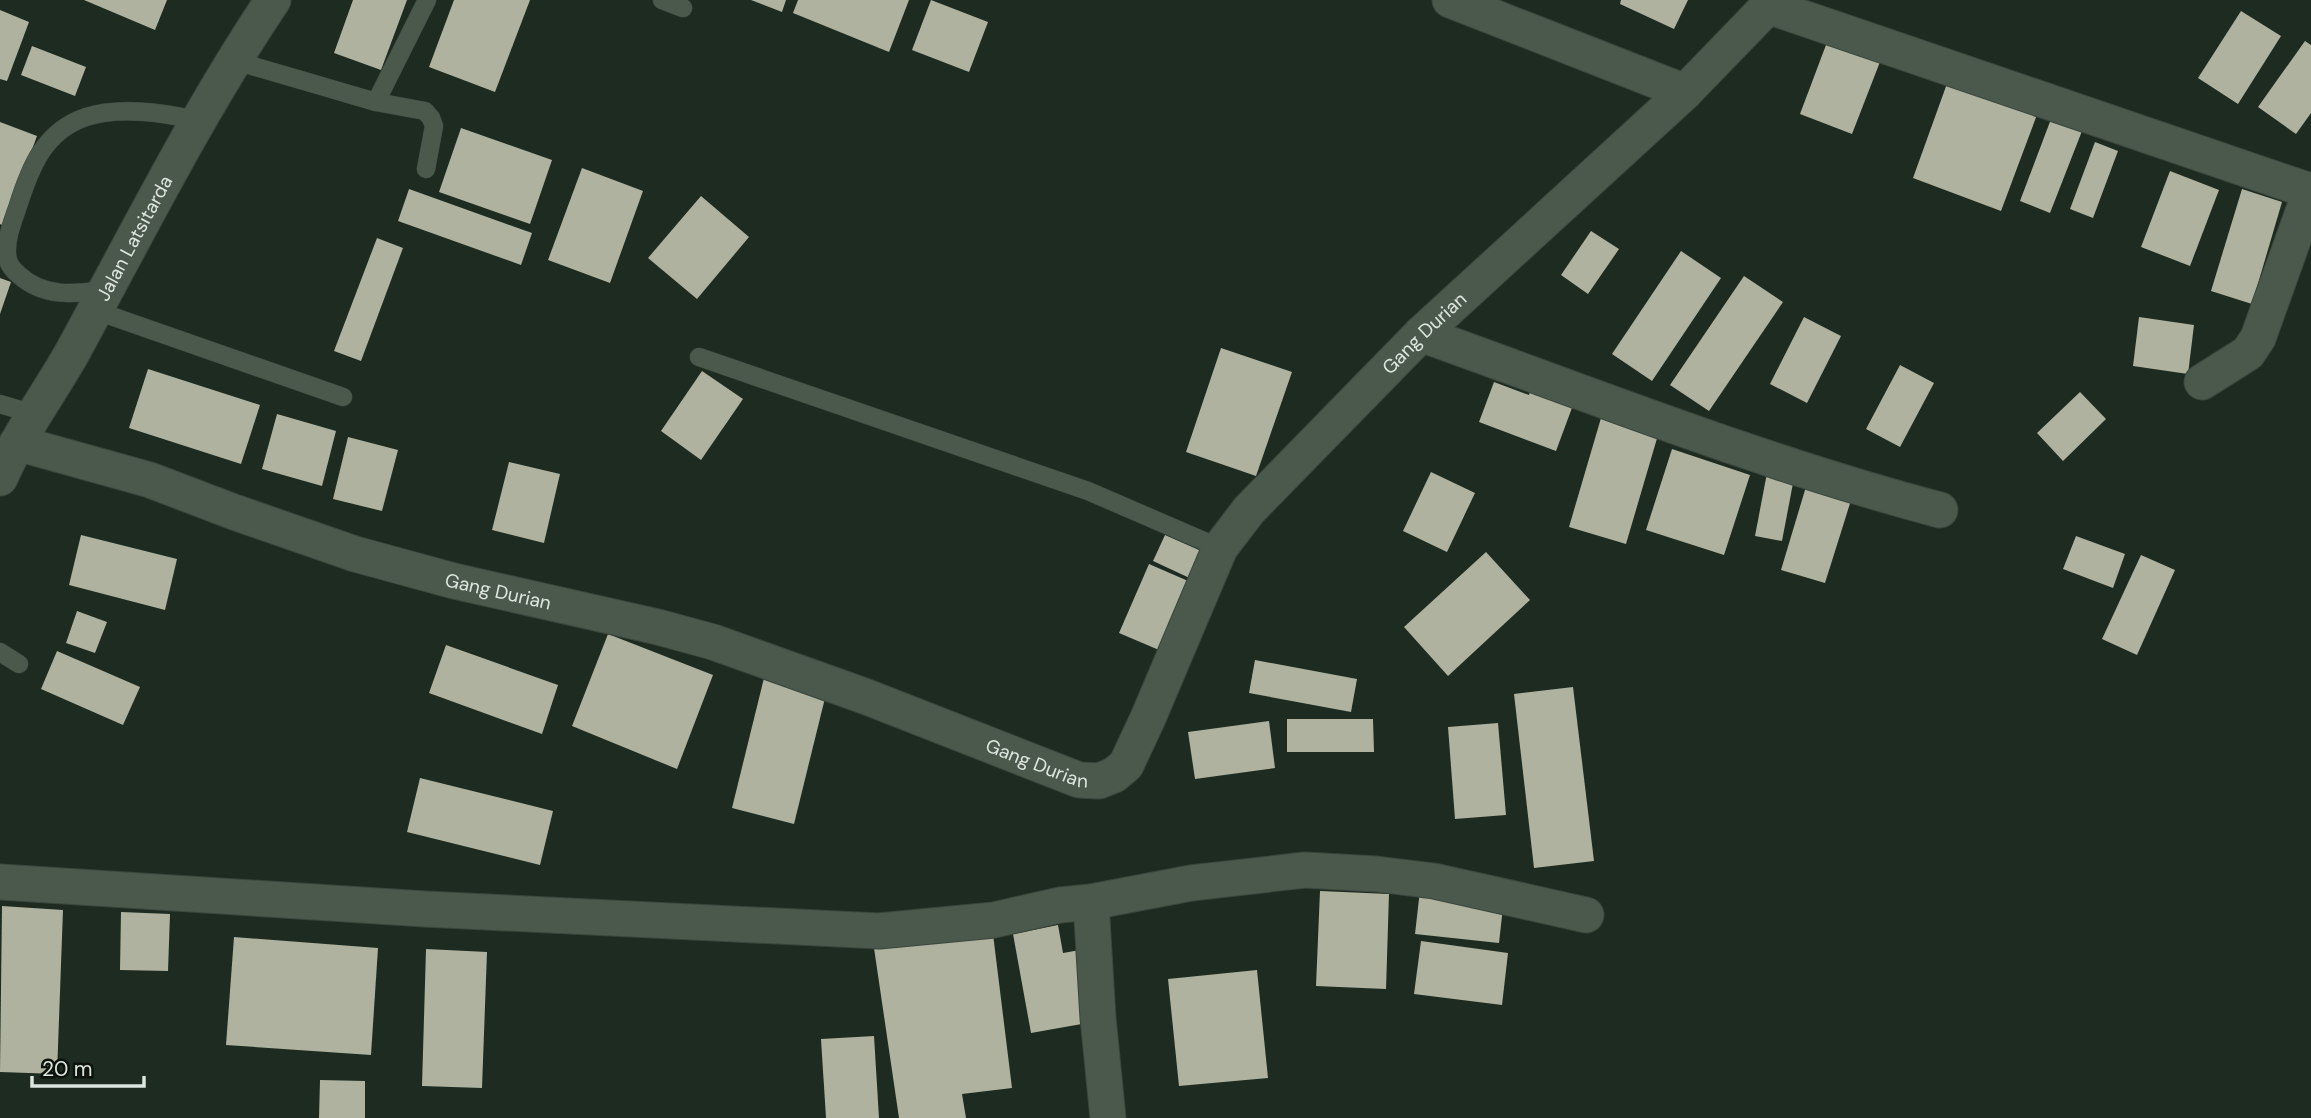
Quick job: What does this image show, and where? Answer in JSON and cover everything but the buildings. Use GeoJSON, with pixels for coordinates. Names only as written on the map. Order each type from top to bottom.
{"type":"FeatureCollection","features":[{"type":"Feature","properties":{"kind":"street","name":"Jalan Latsitarda"},"geometry":{"type":"LineString","coordinates":[[0,478],[197,120],[273,0]]}},
{"type":"Feature","properties":{"kind":"street"},"geometry":{"type":"LineString","coordinates":[[1450,0],[1685,92]]}},
{"type":"Feature","properties":{"kind":"street"},"geometry":{"type":"LineString","coordinates":[[1771,3],[2310,191],[2258,338],[2248,353],[2202,382]]}},
{"type":"Feature","properties":{"kind":"street","name":"Gang Durian"},"geometry":{"type":"LineString","coordinates":[[26,429],[234,512],[355,554],[454,581],[713,642],[867,697],[1079,780],[1099,781],[1114,775],[1126,765],[1149,718],[1220,548],[1249,510],[1421,334],[1685,92],[1771,3]]}},
{"type":"Feature","properties":{"kind":"street"},"geometry":{"type":"LineString","coordinates":[[1421,334],[1751,451],[1940,510]]}},
{"type":"Feature","properties":{"kind":"street"},"geometry":{"type":"LineString","coordinates":[[0,882],[425,909],[879,931],[994,920],[1060,905],[1091,902],[1191,883],[1305,870],[1434,881],[1586,915]]}},
{"type":"Feature","properties":{"kind":"street"},"geometry":{"type":"LineString","coordinates":[[1091,902],[1098,1018],[1108,1118]]}},
{"type":"Feature","properties":{"kind":"lane"},"geometry":{"type":"LineString","coordinates":[[376,102],[427,0]]}},
{"type":"Feature","properties":{"kind":"lane"},"geometry":{"type":"LineString","coordinates":[[662,0],[683,8]]}},
{"type":"Feature","properties":{"kind":"lane"},"geometry":{"type":"LineString","coordinates":[[232,61],[376,102],[425,111],[434,126],[426,169]]}},
{"type":"Feature","properties":{"kind":"lane"},"geometry":{"type":"LineString","coordinates":[[197,120],[157,114],[101,114],[85,118],[62,130],[41,149],[32,166],[8,236],[5,263],[32,285],[58,293],[77,294],[100,300],[343,397]]}},
{"type":"Feature","properties":{"kind":"lane"},"geometry":{"type":"LineString","coordinates":[[699,357],[1088,491],[1220,548]]}},
{"type":"Feature","properties":{"kind":"lane"},"geometry":{"type":"LineString","coordinates":[[0,404],[26,429]]}},
{"type":"Feature","properties":{"kind":"lane"},"geometry":{"type":"LineString","coordinates":[[0,652],[19,664]]}}]}
